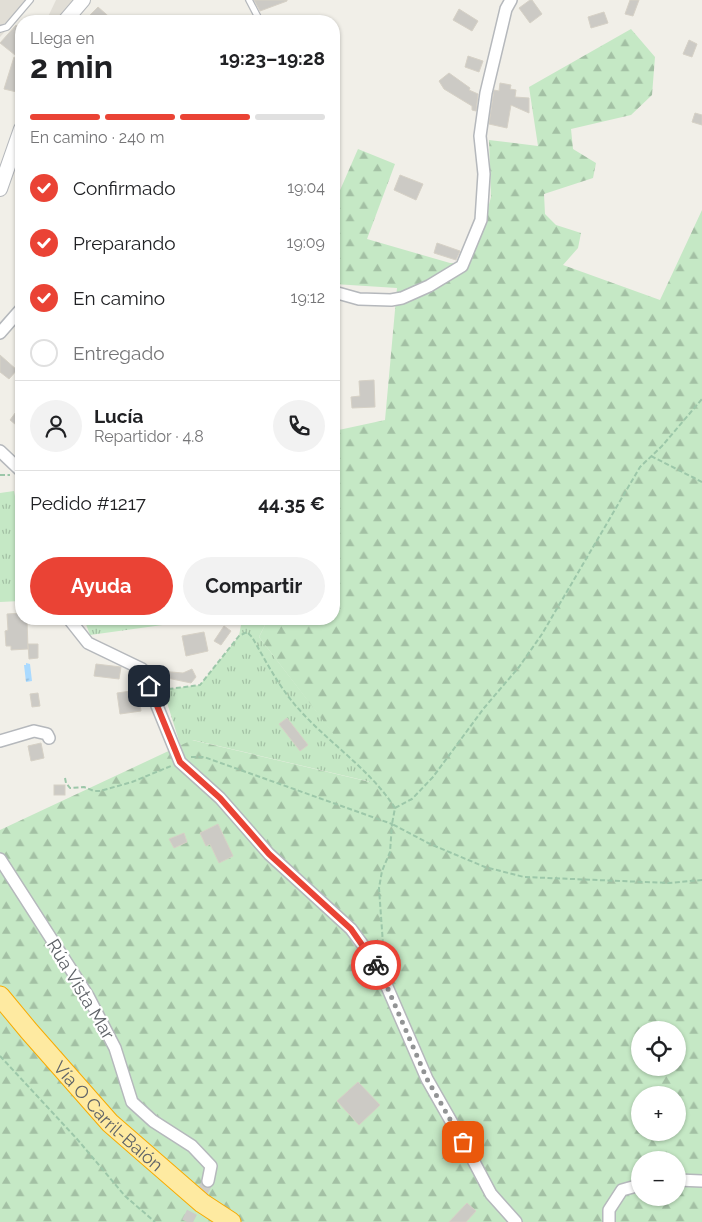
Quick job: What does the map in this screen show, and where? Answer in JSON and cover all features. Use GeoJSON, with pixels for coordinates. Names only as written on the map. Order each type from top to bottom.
{"type":"FeatureCollection","features":[{"type":"Feature","properties":{"kind":"highway","name":"Vía O Carril-Baión"},"geometry":{"type":"LineString","coordinates":[[0,996],[29,1032],[110,1123],[202,1203],[231,1222]]}},
{"type":"Feature","properties":{"kind":"street"},"geometry":{"type":"LineString","coordinates":[[69,15],[83,0]]}},
{"type":"Feature","properties":{"kind":"street"},"geometry":{"type":"LineString","coordinates":[[340,294],[359,299],[391,300],[402,298],[430,286],[462,266],[481,220],[484,174],[480,136],[483,111],[506,9],[511,0]]}},
{"type":"Feature","properties":{"kind":"street"},"geometry":{"type":"LineString","coordinates":[[0,189],[15,146]]}},
{"type":"Feature","properties":{"kind":"street"},"geometry":{"type":"LineString","coordinates":[[0,333],[15,316]]}},
{"type":"Feature","properties":{"kind":"street"},"geometry":{"type":"LineString","coordinates":[[0,451],[15,465]]}},
{"type":"Feature","properties":{"kind":"street"},"geometry":{"type":"LineString","coordinates":[[74,625],[88,644],[142,669],[180,762],[220,798],[269,854],[351,929],[371,956],[385,982],[427,1079],[491,1194],[516,1222]]}},
{"type":"Feature","properties":{"kind":"street"},"geometry":{"type":"LineString","coordinates":[[0,740],[34,731],[47,734],[50,738]]}},
{"type":"Feature","properties":{"kind":"street","name":"Rúa Vista Mar"},"geometry":{"type":"LineString","coordinates":[[0,859],[88,996],[115,1048],[132,1102],[152,1121],[192,1146],[211,1166],[208,1181]]}},
{"type":"Feature","properties":{"kind":"street"},"geometry":{"type":"LineString","coordinates":[[686,1180],[702,1181]]}},
{"type":"Feature","properties":{"kind":"street"},"geometry":{"type":"LineString","coordinates":[[609,1222],[609,1210],[622,1190],[631,1188]]}},
{"type":"Feature","properties":{"kind":"lane"},"geometry":{"type":"LineString","coordinates":[[17,15],[30,0]]}},
{"type":"Feature","properties":{"kind":"lane"},"geometry":{"type":"LineString","coordinates":[[249,0],[257,15]]}},
{"type":"Feature","properties":{"kind":"lane"},"geometry":{"type":"LineString","coordinates":[[0,29],[7,27],[15,18]]}},
{"type":"Feature","properties":{"kind":"path"},"geometry":{"type":"LineString","coordinates":[[395,808],[412,799],[433,777],[484,708],[520,667],[542,634],[640,467],[696,408],[702,399]]}},
{"type":"Feature","properties":{"kind":"path"},"geometry":{"type":"LineString","coordinates":[[652,456],[702,482]]}},
{"type":"Feature","properties":{"kind":"path"},"geometry":{"type":"LineString","coordinates":[[149,686],[163,690],[200,685],[239,636],[247,632],[291,700],[319,730],[383,790],[395,808],[390,852],[382,871],[379,888],[385,982]]}},
{"type":"Feature","properties":{"kind":"path"},"geometry":{"type":"LineString","coordinates":[[65,778],[70,788],[84,787],[100,791],[132,782],[190,757],[204,757],[392,824],[430,844],[485,867],[524,877],[669,883],[702,880]]}},
{"type":"Feature","properties":{"kind":"path"},"geometry":{"type":"LineString","coordinates":[[0,1056],[77,1139],[125,1196],[155,1222]]}},
{"type":"Feature","properties":{"kind":"shaded area"},"geometry":{"type":"Polygon","coordinates":[[[0,0],[34,0],[20,15],[15,15],[15,21],[0,37],[0,0]]]}},
{"type":"Feature","properties":{"kind":"shaded area"},"geometry":{"type":"Polygon","coordinates":[[[56,0],[83,0],[70,15],[49,15],[56,0]]]}},
{"type":"Feature","properties":{"kind":"green space"},"geometry":{"type":"Polygon","coordinates":[[[631,29],[655,57],[652,95],[631,115],[571,129],[573,149],[596,163],[593,178],[544,194],[545,214],[556,225],[581,233],[578,248],[563,265],[660,300],[702,210],[702,1222],[0,1222],[0,830],[192,740],[370,782],[259,637],[265,625],[340,625],[340,430],[385,420],[397,288],[340,284],[340,190],[358,149],[395,164],[367,239],[450,263],[467,263],[482,231],[491,197],[489,140],[538,146],[529,87],[631,29]]]}},
{"type":"Feature","properties":{"kind":"green space"},"geometry":{"type":"Polygon","coordinates":[[[14,491],[15,496],[15,601],[0,602],[0,493],[14,491]]]}},
{"type":"Feature","properties":{"kind":"green space"},"geometry":{"type":"Polygon","coordinates":[[[86,625],[162,625],[90,635],[86,625]]]}},
{"type":"Feature","properties":{"kind":"green space"},"geometry":{"type":"Polygon","coordinates":[[[241,625],[265,625],[259,637],[371,782],[193,740],[181,747],[163,690],[200,685],[239,636],[241,625]]]}},
{"type":"Feature","properties":{"kind":"water"},"geometry":{"type":"Polygon","coordinates":[[[26,663],[30,664],[32,681],[26,682],[24,665],[26,663]]]}},
{"type":"Feature","properties":{"kind":"building"},"geometry":{"type":"Polygon","coordinates":[[[254,0],[287,0],[287,1],[260,11],[254,0]]]}},
{"type":"Feature","properties":{"kind":"building"},"geometry":{"type":"Polygon","coordinates":[[[532,0],[542,14],[530,23],[519,8],[532,0]]]}},
{"type":"Feature","properties":{"kind":"building"},"geometry":{"type":"Polygon","coordinates":[[[630,0],[639,0],[633,16],[625,14],[630,0]]]}},
{"type":"Feature","properties":{"kind":"building"},"geometry":{"type":"Polygon","coordinates":[[[98,7],[107,15],[90,15],[98,7]]]}},
{"type":"Feature","properties":{"kind":"building"},"geometry":{"type":"Polygon","coordinates":[[[459,9],[478,21],[472,31],[453,20],[459,9]]]}},
{"type":"Feature","properties":{"kind":"building"},"geometry":{"type":"Polygon","coordinates":[[[604,12],[608,23],[591,28],[588,17],[604,12]]]}},
{"type":"Feature","properties":{"kind":"building"},"geometry":{"type":"Polygon","coordinates":[[[15,26],[15,55],[0,43],[15,26]]]}},
{"type":"Feature","properties":{"kind":"building"},"geometry":{"type":"Polygon","coordinates":[[[689,40],[697,44],[692,57],[683,54],[689,40]]]}},
{"type":"Feature","properties":{"kind":"building"},"geometry":{"type":"Polygon","coordinates":[[[468,56],[483,61],[479,72],[465,67],[468,56]]]}},
{"type":"Feature","properties":{"kind":"building"},"geometry":{"type":"Polygon","coordinates":[[[14,57],[15,92],[4,89],[14,57]]]}},
{"type":"Feature","properties":{"kind":"building"},"geometry":{"type":"Polygon","coordinates":[[[449,73],[470,88],[469,90],[478,94],[476,111],[472,110],[472,106],[444,89],[439,81],[449,73]]]}},
{"type":"Feature","properties":{"kind":"building"},"geometry":{"type":"Polygon","coordinates":[[[500,83],[511,85],[510,89],[516,90],[515,97],[529,98],[529,113],[511,105],[507,128],[489,124],[494,90],[499,91],[500,83]]]}},
{"type":"Feature","properties":{"kind":"building"},"geometry":{"type":"Polygon","coordinates":[[[695,113],[702,115],[702,125],[692,122],[695,113]]]}},
{"type":"Feature","properties":{"kind":"building"},"geometry":{"type":"Polygon","coordinates":[[[400,175],[423,184],[416,200],[394,190],[400,175]]]}},
{"type":"Feature","properties":{"kind":"building"},"geometry":{"type":"Polygon","coordinates":[[[437,243],[460,251],[456,260],[434,253],[437,243]]]}},
{"type":"Feature","properties":{"kind":"building"},"geometry":{"type":"Polygon","coordinates":[[[0,355],[15,368],[15,372],[9,379],[0,372],[0,355]]]}},
{"type":"Feature","properties":{"kind":"building"},"geometry":{"type":"Polygon","coordinates":[[[374,380],[375,407],[352,408],[351,397],[360,396],[359,381],[374,380]]]}},
{"type":"Feature","properties":{"kind":"building"},"geometry":{"type":"Polygon","coordinates":[[[15,413],[15,424],[10,420],[15,413]]]}},
{"type":"Feature","properties":{"kind":"building"},"geometry":{"type":"Polygon","coordinates":[[[15,613],[15,625],[27,625],[28,649],[11,650],[11,646],[6,646],[7,614],[15,613]]]}},
{"type":"Feature","properties":{"kind":"building"},"geometry":{"type":"Polygon","coordinates":[[[224,626],[231,631],[221,645],[214,641],[224,626]]]}},
{"type":"Feature","properties":{"kind":"building"},"geometry":{"type":"Polygon","coordinates":[[[204,632],[208,651],[186,656],[182,636],[204,632]]]}},
{"type":"Feature","properties":{"kind":"building"},"geometry":{"type":"Polygon","coordinates":[[[28,644],[38,644],[38,658],[29,659],[28,644]]]}},
{"type":"Feature","properties":{"kind":"building"},"geometry":{"type":"Polygon","coordinates":[[[96,664],[121,667],[119,679],[94,676],[96,664]]]}},
{"type":"Feature","properties":{"kind":"building"},"geometry":{"type":"Polygon","coordinates":[[[192,669],[196,677],[191,683],[158,676],[159,671],[183,673],[192,669]]]}},
{"type":"Feature","properties":{"kind":"building"},"geometry":{"type":"Polygon","coordinates":[[[138,690],[141,711],[120,714],[117,693],[138,690]]]}},
{"type":"Feature","properties":{"kind":"building"},"geometry":{"type":"Polygon","coordinates":[[[38,693],[40,706],[32,707],[30,694],[38,693]]]}},
{"type":"Feature","properties":{"kind":"building"},"geometry":{"type":"Polygon","coordinates":[[[287,718],[308,745],[300,751],[279,724],[287,718]]]}},
{"type":"Feature","properties":{"kind":"building"},"geometry":{"type":"Polygon","coordinates":[[[41,743],[44,758],[31,761],[28,746],[41,743]]]}},
{"type":"Feature","properties":{"kind":"building"},"geometry":{"type":"Polygon","coordinates":[[[54,785],[65,785],[65,795],[54,795],[54,785]]]}},
{"type":"Feature","properties":{"kind":"building"},"geometry":{"type":"Polygon","coordinates":[[[218,824],[233,856],[219,863],[210,844],[206,846],[200,833],[218,824]]]}},
{"type":"Feature","properties":{"kind":"building"},"geometry":{"type":"Polygon","coordinates":[[[184,833],[187,842],[174,848],[169,839],[184,833]]]}},
{"type":"Feature","properties":{"kind":"building"},"geometry":{"type":"Polygon","coordinates":[[[358,1082],[380,1105],[359,1125],[337,1101],[358,1082]]]}},
{"type":"Feature","properties":{"kind":"building"},"geometry":{"type":"Polygon","coordinates":[[[467,1203],[476,1211],[466,1222],[449,1222],[467,1203]]]}},
{"type":"Feature","properties":{"kind":"tunnel"},"geometry":{"type":"LineString","coordinates":[[187,1222],[208,1181]]}},
{"type":"Feature","properties":{"kind":"way so far"},"geometry":{"type":"LineString","coordinates":[[376,965],[427,1079],[463,1142]]}},
{"type":"Feature","properties":{"kind":"route"},"geometry":{"type":"LineString","coordinates":[[149,686],[180,762],[220,798],[269,854],[351,929],[376,965]]}}]}
